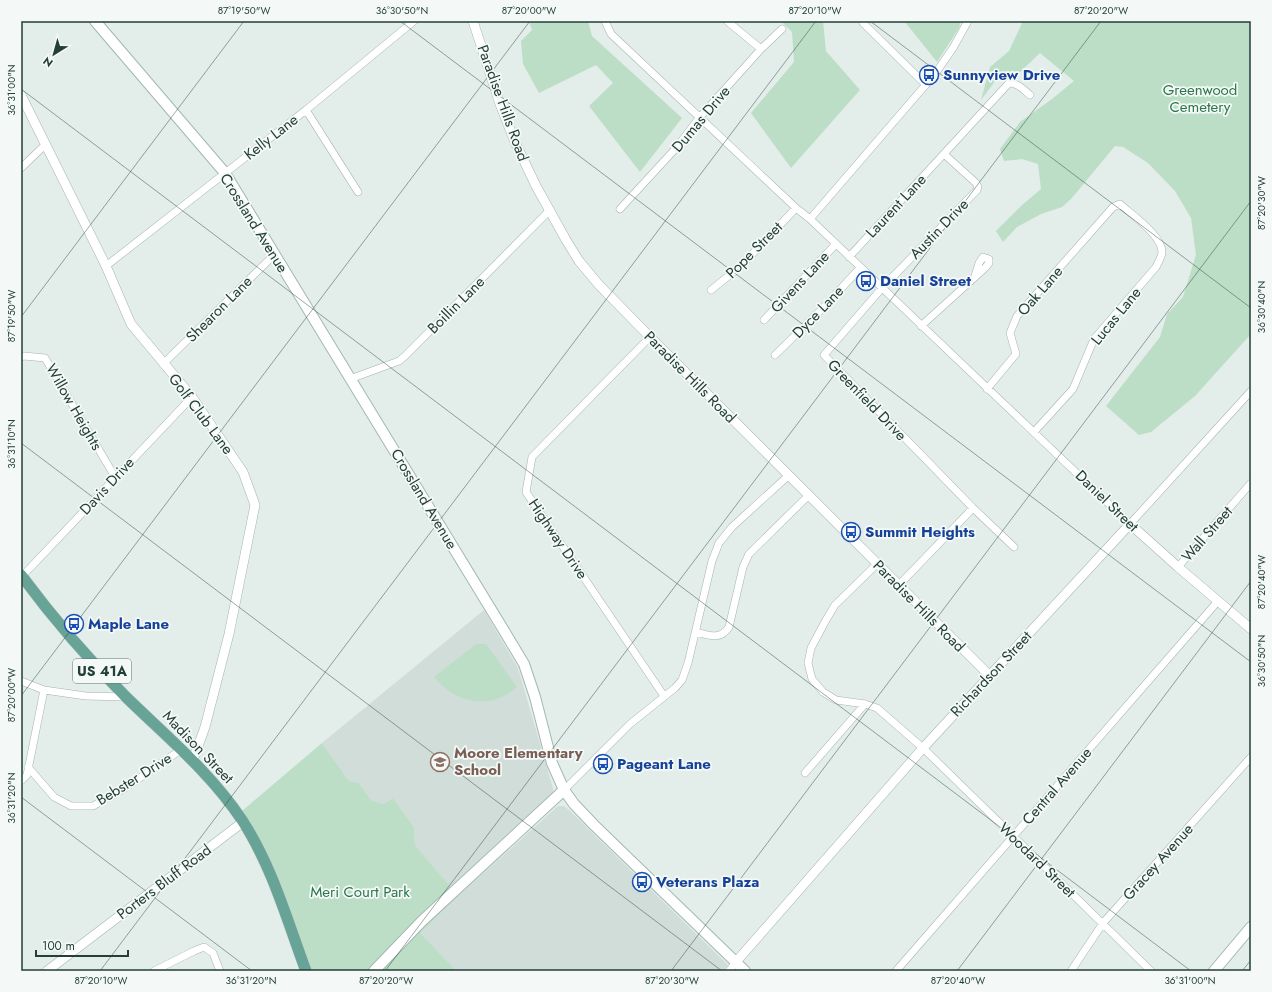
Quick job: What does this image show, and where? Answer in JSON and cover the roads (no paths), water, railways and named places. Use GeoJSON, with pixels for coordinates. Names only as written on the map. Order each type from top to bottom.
{"type":"FeatureCollection","features":[{"type":"Feature","properties":{"kind":"main road","name":"Crossland Avenue"},"geometry":{"type":"LineString","coordinates":[[95,21],[224,173],[524,664],[535,697],[552,763],[564,790],[587,819],[745,971]]}},
{"type":"Feature","properties":{"kind":"main road","name":"Madison Street"},"geometry":{"type":"LineString","coordinates":[[21,575],[63,628],[126,697],[182,749],[213,782],[243,822],[268,871],[306,971]]}},
{"type":"Feature","properties":{"kind":"main road"},"geometry":{"type":"LineString","coordinates":[[374,971],[422,922],[564,790]]}},
{"type":"Feature","properties":{"kind":"main road"},"geometry":{"type":"LineString","coordinates":[[1214,971],[1251,927]]}},
{"type":"Feature","properties":{"kind":"street","name":"Kelly Lane"},"geometry":{"type":"LineString","coordinates":[[106,266],[306,110],[414,21]]}},
{"type":"Feature","properties":{"kind":"street","name":"Paradise Hills Road"},"geometry":{"type":"LineString","coordinates":[[473,21],[509,128],[523,159],[566,240],[579,261],[599,285],[650,337],[898,586],[990,676]]}},
{"type":"Feature","properties":{"kind":"street","name":"Daniel Street"},"geometry":{"type":"LineString","coordinates":[[605,21],[611,34],[796,208],[810,219],[1130,524],[1251,629]]}},
{"type":"Feature","properties":{"kind":"street"},"geometry":{"type":"LineString","coordinates":[[727,21],[761,49]]}},
{"type":"Feature","properties":{"kind":"street"},"geometry":{"type":"LineString","coordinates":[[864,21],[863,23],[926,85]]}},
{"type":"Feature","properties":{"kind":"street"},"geometry":{"type":"LineString","coordinates":[[810,219],[935,74],[953,48],[968,21]]}},
{"type":"Feature","properties":{"kind":"street","name":"Dumas Drive"},"geometry":{"type":"LineString","coordinates":[[620,209],[677,147],[700,117],[761,49],[782,29]]}},
{"type":"Feature","properties":{"kind":"street","name":"Laurent Lane"},"geometry":{"type":"LineString","coordinates":[[849,257],[1009,83],[1023,88],[1030,96]]}},
{"type":"Feature","properties":{"kind":"street","name":"Golf Club Lane"},"geometry":{"type":"LineString","coordinates":[[21,95],[106,266],[131,324],[192,397],[243,472],[255,505],[229,634],[205,727],[193,760]]}},
{"type":"Feature","properties":{"kind":"street"},"geometry":{"type":"LineString","coordinates":[[306,110],[358,192]]}},
{"type":"Feature","properties":{"kind":"street"},"geometry":{"type":"LineString","coordinates":[[21,168],[45,145]]}},
{"type":"Feature","properties":{"kind":"street","name":"Austin Drive"},"geometry":{"type":"LineString","coordinates":[[882,288],[975,193],[978,187],[944,154]]}},
{"type":"Feature","properties":{"kind":"street","name":"Oak Lane"},"geometry":{"type":"LineString","coordinates":[[987,389],[1016,354],[1010,333],[1017,316],[1113,208],[1120,204]]}},
{"type":"Feature","properties":{"kind":"street","name":"Lucas Lane"},"geometry":{"type":"LineString","coordinates":[[1034,432],[1073,389],[1094,339],[1156,267],[1160,258],[1162,252],[1160,243],[1154,235],[1120,204]]}},
{"type":"Feature","properties":{"kind":"street","name":"Pope Street"},"geometry":{"type":"LineString","coordinates":[[711,290],[741,266],[796,208]]}},
{"type":"Feature","properties":{"kind":"street","name":"Boillin Lane"},"geometry":{"type":"LineString","coordinates":[[350,379],[399,361],[405,356],[550,210]]}},
{"type":"Feature","properties":{"kind":"street","name":"Givens Lane"},"geometry":{"type":"LineString","coordinates":[[764,320],[836,244]]}},
{"type":"Feature","properties":{"kind":"street","name":"Shearon Lane"},"geometry":{"type":"LineString","coordinates":[[164,364],[274,255]]}},
{"type":"Feature","properties":{"kind":"street","name":"Dyce Lane"},"geometry":{"type":"LineString","coordinates":[[775,355],[823,308],[860,268]]}},
{"type":"Feature","properties":{"kind":"street"},"geometry":{"type":"LineString","coordinates":[[921,326],[976,276]]}},
{"type":"Feature","properties":{"kind":"street","name":"Greenfield Drive"},"geometry":{"type":"LineString","coordinates":[[882,288],[824,355],[973,508],[1014,547]]}},
{"type":"Feature","properties":{"kind":"street","name":"Highway Drive"},"geometry":{"type":"LineString","coordinates":[[650,337],[532,457],[526,492],[664,696]]}},
{"type":"Feature","properties":{"kind":"street","name":"Willow Heights"},"geometry":{"type":"LineString","coordinates":[[21,357],[45,358],[115,477]]}},
{"type":"Feature","properties":{"kind":"street","name":"Richardson Street"},"geometry":{"type":"LineString","coordinates":[[736,962],[923,748],[1251,391]]}},
{"type":"Feature","properties":{"kind":"street","name":"Davis Drive"},"geometry":{"type":"LineString","coordinates":[[21,575],[31,567],[192,397]]}},
{"type":"Feature","properties":{"kind":"street"},"geometry":{"type":"LineString","coordinates":[[564,790],[630,724],[675,688],[683,677],[696,632],[712,561],[719,543],[732,527],[788,476]]}},
{"type":"Feature","properties":{"kind":"street","name":"Wall Street"},"geometry":{"type":"LineString","coordinates":[[1178,567],[1251,483]]}},
{"type":"Feature","properties":{"kind":"street"},"geometry":{"type":"LineString","coordinates":[[696,632],[716,636],[726,633],[730,628],[743,567],[749,554],[808,496]]}},
{"type":"Feature","properties":{"kind":"street"},"geometry":{"type":"LineString","coordinates":[[898,586],[973,508]]}},
{"type":"Feature","properties":{"kind":"street"},"geometry":{"type":"LineString","coordinates":[[877,564],[835,605],[811,648],[808,663],[812,679],[823,692],[836,700],[865,704],[877,708],[923,748]]}},
{"type":"Feature","properties":{"kind":"street","name":"Central Avenue"},"geometry":{"type":"LineString","coordinates":[[896,971],[1218,601]]}},
{"type":"Feature","properties":{"kind":"street"},"geometry":{"type":"LineString","coordinates":[[21,682],[44,690],[86,696],[126,697]]}},
{"type":"Feature","properties":{"kind":"street"},"geometry":{"type":"LineString","coordinates":[[21,782],[26,775],[28,767],[44,690]]}},
{"type":"Feature","properties":{"kind":"street"},"geometry":{"type":"LineString","coordinates":[[805,773],[865,704]]}},
{"type":"Feature","properties":{"kind":"street","name":"Woodard Street"},"geometry":{"type":"LineString","coordinates":[[923,748],[1151,971]]}},
{"type":"Feature","properties":{"kind":"street","name":"Bebster Drive"},"geometry":{"type":"LineString","coordinates":[[28,767],[54,797],[71,806],[93,806],[125,788],[182,749]]}},
{"type":"Feature","properties":{"kind":"street","name":"Gracey Avenue"},"geometry":{"type":"LineString","coordinates":[[1071,971],[1103,923],[1251,757]]}},
{"type":"Feature","properties":{"kind":"street","name":"Porters Bluff Road"},"geometry":{"type":"LineString","coordinates":[[47,971],[243,822]]}},
{"type":"Feature","properties":{"kind":"street"},"geometry":{"type":"LineString","coordinates":[[154,971],[204,947],[213,953],[220,971]]}},
{"type":"Feature","properties":{"kind":"street"},"geometry":{"type":"LineString","coordinates":[[729,971],[736,962]]}},
{"type":"Feature","properties":{"kind":"place","name":"Sunnyview Drive"},"geometry":{"type":"Point","coordinates":[929,75]}},
{"type":"Feature","properties":{"kind":"place","name":"Daniel Street"},"geometry":{"type":"Point","coordinates":[866,281]}},
{"type":"Feature","properties":{"kind":"place","name":"Summit Heights"},"geometry":{"type":"Point","coordinates":[851,532]}},
{"type":"Feature","properties":{"kind":"place","name":"Maple Lane"},"geometry":{"type":"Point","coordinates":[74,624]}},
{"type":"Feature","properties":{"kind":"place","name":"Moore Elementary School"},"geometry":{"type":"Point","coordinates":[440,762]}},
{"type":"Feature","properties":{"kind":"place","name":"Pageant Lane"},"geometry":{"type":"Point","coordinates":[603,764]}},
{"type":"Feature","properties":{"kind":"place","name":"Veterans Plaza"},"geometry":{"type":"Point","coordinates":[642,882]}},
{"type":"Feature","properties":{"kind":"park label","name":"Greenwood Cemetery"},"geometry":{"type":"Point","coordinates":[1200,98]}},
{"type":"Feature","properties":{"kind":"park label","name":"Meri Court Park"},"geometry":{"type":"Point","coordinates":[360,892]}}]}
